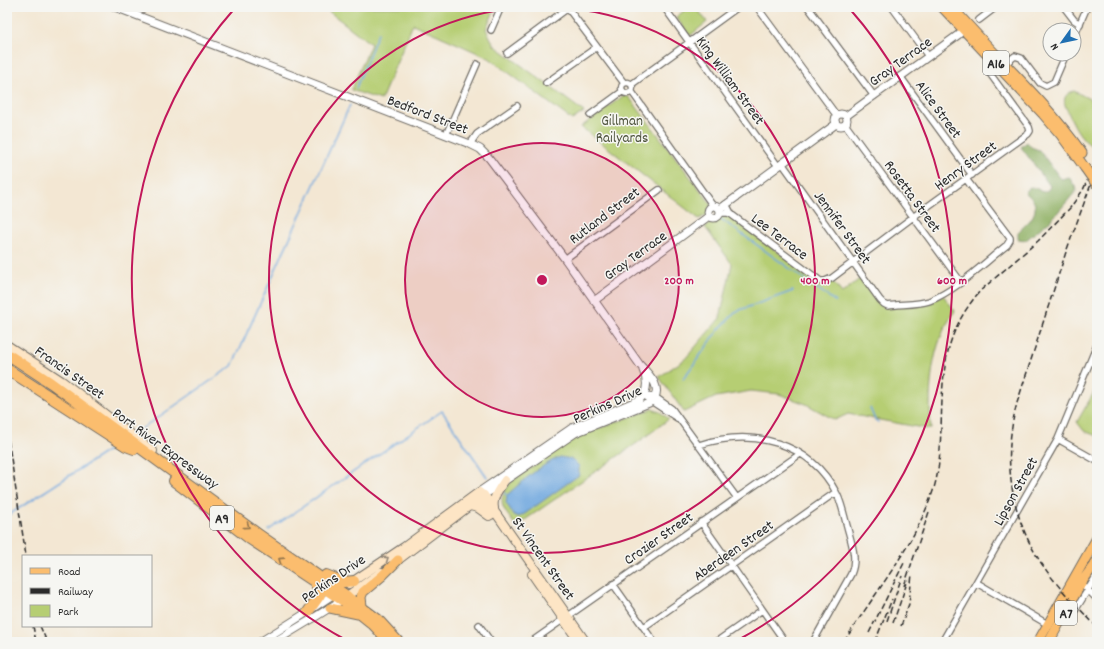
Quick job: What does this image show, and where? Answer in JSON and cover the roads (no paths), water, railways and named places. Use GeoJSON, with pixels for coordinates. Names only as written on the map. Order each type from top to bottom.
{"type":"FeatureCollection","features":[{"type":"Feature","properties":{"kind":"highway","name":"Port River Expressway"},"geometry":{"type":"LineString","coordinates":[[7,354],[134,449],[236,529],[314,581],[341,595]]}},
{"type":"Feature","properties":{"kind":"highway","name":"Port River Expressway"},"geometry":{"type":"LineString","coordinates":[[7,360],[50,386],[293,557],[341,595]]}},
{"type":"Feature","properties":{"kind":"highway"},"geometry":{"type":"LineString","coordinates":[[7,369],[126,446],[134,449]]}},
{"type":"Feature","properties":{"kind":"highway"},"geometry":{"type":"LineString","coordinates":[[153,451],[191,482],[204,495]]}},
{"type":"Feature","properties":{"kind":"highway"},"geometry":{"type":"LineString","coordinates":[[293,557],[300,559],[329,577],[344,582],[354,581]]}},
{"type":"Feature","properties":{"kind":"highway"},"geometry":{"type":"LineString","coordinates":[[307,612],[320,595],[314,581]]}},
{"type":"Feature","properties":{"kind":"main road","name":"A16"},"geometry":{"type":"LineString","coordinates":[[942,7],[1006,63],[1048,110],[1075,143],[1097,185]]}},
{"type":"Feature","properties":{"kind":"main road","name":"A16"},"geometry":{"type":"LineString","coordinates":[[952,7],[966,28],[1097,176]]}},
{"type":"Feature","properties":{"kind":"main road","name":"Francis Street"},"geometry":{"type":"LineString","coordinates":[[7,345],[62,381],[153,451]]}},
{"type":"Feature","properties":{"kind":"main road"},"geometry":{"type":"LineString","coordinates":[[470,506],[476,507],[489,516],[493,514],[494,498],[505,480]]}},
{"type":"Feature","properties":{"kind":"main road","name":"Perkins Drive"},"geometry":{"type":"LineString","coordinates":[[341,595],[398,560],[470,506],[481,495]]}},
{"type":"Feature","properties":{"kind":"main road","name":"Perkins Drive"},"geometry":{"type":"LineString","coordinates":[[341,595],[354,581],[481,495]]}},
{"type":"Feature","properties":{"kind":"main road","name":"St Vincent Street"},"geometry":{"type":"LineString","coordinates":[[481,495],[566,617],[586,642]]}},
{"type":"Feature","properties":{"kind":"main road","name":"A7"},"geometry":{"type":"LineString","coordinates":[[1038,642],[1069,587],[1082,568],[1097,538]]}},
{"type":"Feature","properties":{"kind":"main road"},"geometry":{"type":"LineString","coordinates":[[330,608],[360,610],[363,592],[398,560]]}},
{"type":"Feature","properties":{"kind":"main road","name":"A7"},"geometry":{"type":"LineString","coordinates":[[1049,642],[1081,583],[1097,561]]}},
{"type":"Feature","properties":{"kind":"main road"},"geometry":{"type":"LineString","coordinates":[[1069,587],[1077,586],[1081,583],[1083,572],[1082,568]]}},
{"type":"Feature","properties":{"kind":"main road","name":"Port River Expressway"},"geometry":{"type":"LineString","coordinates":[[341,595],[360,610],[389,642]]}},
{"type":"Feature","properties":{"kind":"main road","name":"Port River Expressway"},"geometry":{"type":"LineString","coordinates":[[360,610],[378,619],[399,642]]}},
{"type":"Feature","properties":{"kind":"main road","name":"St Vincent Street"},"geometry":{"type":"LineString","coordinates":[[566,617],[579,642]]}},
{"type":"Feature","properties":{"kind":"street","name":"Bedford Street"},"geometry":{"type":"LineString","coordinates":[[115,7],[470,144],[480,150],[489,158],[565,259],[640,365]]}},
{"type":"Feature","properties":{"kind":"street"},"geometry":{"type":"LineString","coordinates":[[491,30],[501,7]]}},
{"type":"Feature","properties":{"kind":"street"},"geometry":{"type":"LineString","coordinates":[[507,52],[568,7],[624,83]]}},
{"type":"Feature","properties":{"kind":"street","name":"King William Street"},"geometry":{"type":"LineString","coordinates":[[664,7],[780,165]]}},
{"type":"Feature","properties":{"kind":"street"},"geometry":{"type":"LineString","coordinates":[[624,83],[632,84],[738,7]]}},
{"type":"Feature","properties":{"kind":"street"},"geometry":{"type":"LineString","coordinates":[[757,7],[837,116]]}},
{"type":"Feature","properties":{"kind":"street"},"geometry":{"type":"LineString","coordinates":[[808,7],[874,96]]}},
{"type":"Feature","properties":{"kind":"street"},"geometry":{"type":"LineString","coordinates":[[892,7],[928,56]]}},
{"type":"Feature","properties":{"kind":"street"},"geometry":{"type":"LineString","coordinates":[[979,20],[996,7]]}},
{"type":"Feature","properties":{"kind":"street"},"geometry":{"type":"LineString","coordinates":[[1064,7],[1077,22]]}},
{"type":"Feature","properties":{"kind":"street"},"geometry":{"type":"LineString","coordinates":[[1081,22],[1087,7]]}},
{"type":"Feature","properties":{"kind":"street","name":"Gray Terrace"},"geometry":{"type":"LineString","coordinates":[[845,120],[900,76],[966,28]]}},
{"type":"Feature","properties":{"kind":"street"},"geometry":{"type":"LineString","coordinates":[[546,83],[597,47]]}},
{"type":"Feature","properties":{"kind":"street"},"geometry":{"type":"LineString","coordinates":[[1006,63],[1015,56],[1021,58],[1040,83],[1049,86],[1054,82],[1063,62]]}},
{"type":"Feature","properties":{"kind":"street"},"geometry":{"type":"LineString","coordinates":[[446,135],[477,64]]}},
{"type":"Feature","properties":{"kind":"street","name":"Henry Street"},"geometry":{"type":"LineString","coordinates":[[854,262],[913,217],[1028,134],[1030,131],[1029,127],[988,71]]}},
{"type":"Feature","properties":{"kind":"street","name":"Alice Street"},"geometry":{"type":"LineString","coordinates":[[900,76],[972,175]]}},
{"type":"Feature","properties":{"kind":"street"},"geometry":{"type":"LineString","coordinates":[[590,115],[622,91],[622,86],[624,83]]}},
{"type":"Feature","properties":{"kind":"street"},"geometry":{"type":"LineString","coordinates":[[632,84],[632,92],[718,209],[717,218],[712,218],[709,216],[708,212],[718,209],[726,204],[836,124]]}},
{"type":"Feature","properties":{"kind":"street"},"geometry":{"type":"LineString","coordinates":[[622,91],[627,94],[632,92]]}},
{"type":"Feature","properties":{"kind":"street"},"geometry":{"type":"LineString","coordinates":[[470,144],[477,134],[517,106]]}},
{"type":"Feature","properties":{"kind":"street"},"geometry":{"type":"LineString","coordinates":[[836,124],[841,126],[845,120],[840,114],[837,116]]}},
{"type":"Feature","properties":{"kind":"street"},"geometry":{"type":"LineString","coordinates":[[836,124],[835,120],[837,116]]}},
{"type":"Feature","properties":{"kind":"street","name":"Rosetta Street"},"geometry":{"type":"LineString","coordinates":[[845,120],[961,282]]}},
{"type":"Feature","properties":{"kind":"street","name":"Jennifer Street"},"geometry":{"type":"LineString","coordinates":[[780,165],[884,304],[888,306],[929,301],[961,282]]}},
{"type":"Feature","properties":{"kind":"street"},"geometry":{"type":"LineString","coordinates":[[961,282],[1007,245],[1010,240],[966,179]]}},
{"type":"Feature","properties":{"kind":"street","name":"Rutland Street"},"geometry":{"type":"LineString","coordinates":[[565,259],[658,190]]}},
{"type":"Feature","properties":{"kind":"street","name":"Lee Terrace"},"geometry":{"type":"LineString","coordinates":[[726,204],[732,215]]}},
{"type":"Feature","properties":{"kind":"street","name":"Lee Terrace"},"geometry":{"type":"LineString","coordinates":[[718,209],[732,215],[823,282],[832,278],[854,262]]}},
{"type":"Feature","properties":{"kind":"street","name":"Gray Terrace"},"geometry":{"type":"LineString","coordinates":[[594,301],[709,216]]}},
{"type":"Feature","properties":{"kind":"street","name":"Lipson Street"},"geometry":{"type":"LineString","coordinates":[[942,642],[1058,439],[1097,345]]}},
{"type":"Feature","properties":{"kind":"street","name":"Perkins Drive"},"geometry":{"type":"LineString","coordinates":[[481,495],[572,428],[634,403],[643,396],[647,380],[640,365]]}},
{"type":"Feature","properties":{"kind":"street","name":"Perkins Drive"},"geometry":{"type":"LineString","coordinates":[[481,495],[575,433],[642,407],[653,399],[657,391],[656,385],[650,375],[640,365]]}},
{"type":"Feature","properties":{"kind":"street"},"geometry":{"type":"LineString","coordinates":[[643,396],[653,399],[672,409],[737,498]]}},
{"type":"Feature","properties":{"kind":"street"},"geometry":{"type":"LineString","coordinates":[[699,445],[728,438],[749,438],[775,442],[800,454],[818,469],[836,492],[840,501],[852,545],[854,566],[813,642]]}},
{"type":"Feature","properties":{"kind":"street"},"geometry":{"type":"LineString","coordinates":[[1058,439],[1097,461]]}},
{"type":"Feature","properties":{"kind":"street","name":"Crozier Street"},"geometry":{"type":"LineString","coordinates":[[531,642],[800,454]]}},
{"type":"Feature","properties":{"kind":"street","name":"Aberdeen Street"},"geometry":{"type":"LineString","coordinates":[[644,627],[836,492]]}},
{"type":"Feature","properties":{"kind":"street"},"geometry":{"type":"LineString","coordinates":[[701,522],[785,642]]}},
{"type":"Feature","properties":{"kind":"street"},"geometry":{"type":"LineString","coordinates":[[1063,618],[1071,617],[1097,575]]}},
{"type":"Feature","properties":{"kind":"street"},"geometry":{"type":"LineString","coordinates":[[977,583],[1056,629]]}},
{"type":"Feature","properties":{"kind":"street"},"geometry":{"type":"LineString","coordinates":[[1081,583],[1097,599]]}},
{"type":"Feature","properties":{"kind":"street"},"geometry":{"type":"LineString","coordinates":[[613,584],[654,642]]}},
{"type":"Feature","properties":{"kind":"street","name":"Perkins Drive"},"geometry":{"type":"LineString","coordinates":[[274,642],[330,608],[341,595]]}},
{"type":"Feature","properties":{"kind":"street","name":"Perkins Drive"},"geometry":{"type":"LineString","coordinates":[[260,642],[307,612],[341,595]]}},
{"type":"Feature","properties":{"kind":"street"},"geometry":{"type":"LineString","coordinates":[[716,642],[762,610]]}},
{"type":"Feature","properties":{"kind":"street"},"geometry":{"type":"LineString","coordinates":[[479,625],[491,642]]}},
{"type":"Feature","properties":{"kind":"water"},"geometry":{"type":"Polygon","coordinates":[[[560,457],[572,459],[579,466],[579,475],[526,513],[519,517],[514,515],[506,503],[507,495],[538,469],[560,457]]]}},
{"type":"Feature","properties":{"kind":"waterway"},"geometry":{"type":"LineString","coordinates":[[356,88],[378,33]]}},
{"type":"Feature","properties":{"kind":"waterway"},"geometry":{"type":"LineString","coordinates":[[137,432],[232,366],[350,105]]}},
{"type":"Feature","properties":{"kind":"waterway"},"geometry":{"type":"LineString","coordinates":[[721,219],[836,302]]}},
{"type":"Feature","properties":{"kind":"waterway"},"geometry":{"type":"LineString","coordinates":[[683,379],[720,328],[737,311],[793,291]]}},
{"type":"Feature","properties":{"kind":"waterway"},"geometry":{"type":"LineString","coordinates":[[870,408],[875,420],[878,422]]}},
{"type":"Feature","properties":{"kind":"waterway"},"geometry":{"type":"LineString","coordinates":[[269,530],[442,411],[487,477]]}},
{"type":"Feature","properties":{"kind":"waterway"},"geometry":{"type":"LineString","coordinates":[[7,516],[112,448]]}},
{"type":"Feature","properties":{"kind":"railway"},"geometry":{"type":"LineString","coordinates":[[844,642],[905,550],[925,512],[933,491],[939,460],[944,372],[951,339],[958,324],[967,308],[980,291],[1038,241],[1070,208],[1083,190],[1097,159]]}},
{"type":"Feature","properties":{"kind":"railway"},"geometry":{"type":"LineString","coordinates":[[1094,176],[1066,252],[1017,403],[1013,418],[1010,445],[1010,464],[1014,500],[1019,518],[1034,552],[1056,583],[1097,627]]}},
{"type":"Feature","properties":{"kind":"railway"},"geometry":{"type":"LineString","coordinates":[[7,432],[26,555]]}},
{"type":"Feature","properties":{"kind":"railway"},"geometry":{"type":"LineString","coordinates":[[904,586],[929,512]]}},
{"type":"Feature","properties":{"kind":"railway"},"geometry":{"type":"LineString","coordinates":[[869,633],[904,563]]}},
{"type":"Feature","properties":{"kind":"railway"},"geometry":{"type":"LineString","coordinates":[[901,626],[909,604],[912,574]]}},
{"type":"Feature","properties":{"kind":"railway"},"geometry":{"type":"LineString","coordinates":[[887,621],[902,576]]}},
{"type":"Feature","properties":{"kind":"railway"},"geometry":{"type":"LineString","coordinates":[[893,623],[908,580]]}},
{"type":"Feature","properties":{"kind":"railway"},"geometry":{"type":"LineString","coordinates":[[875,642],[892,599]]}},
{"type":"Feature","properties":{"kind":"railway"},"geometry":{"type":"LineString","coordinates":[[33,627],[36,642]]}},
{"type":"Feature","properties":{"kind":"railway"},"geometry":{"type":"LineString","coordinates":[[40,627],[47,642]]}},
{"type":"Feature","properties":{"kind":"park label","name":"Gillman Railyards"},"geometry":{"type":"Point","coordinates":[622,128]}}]}
